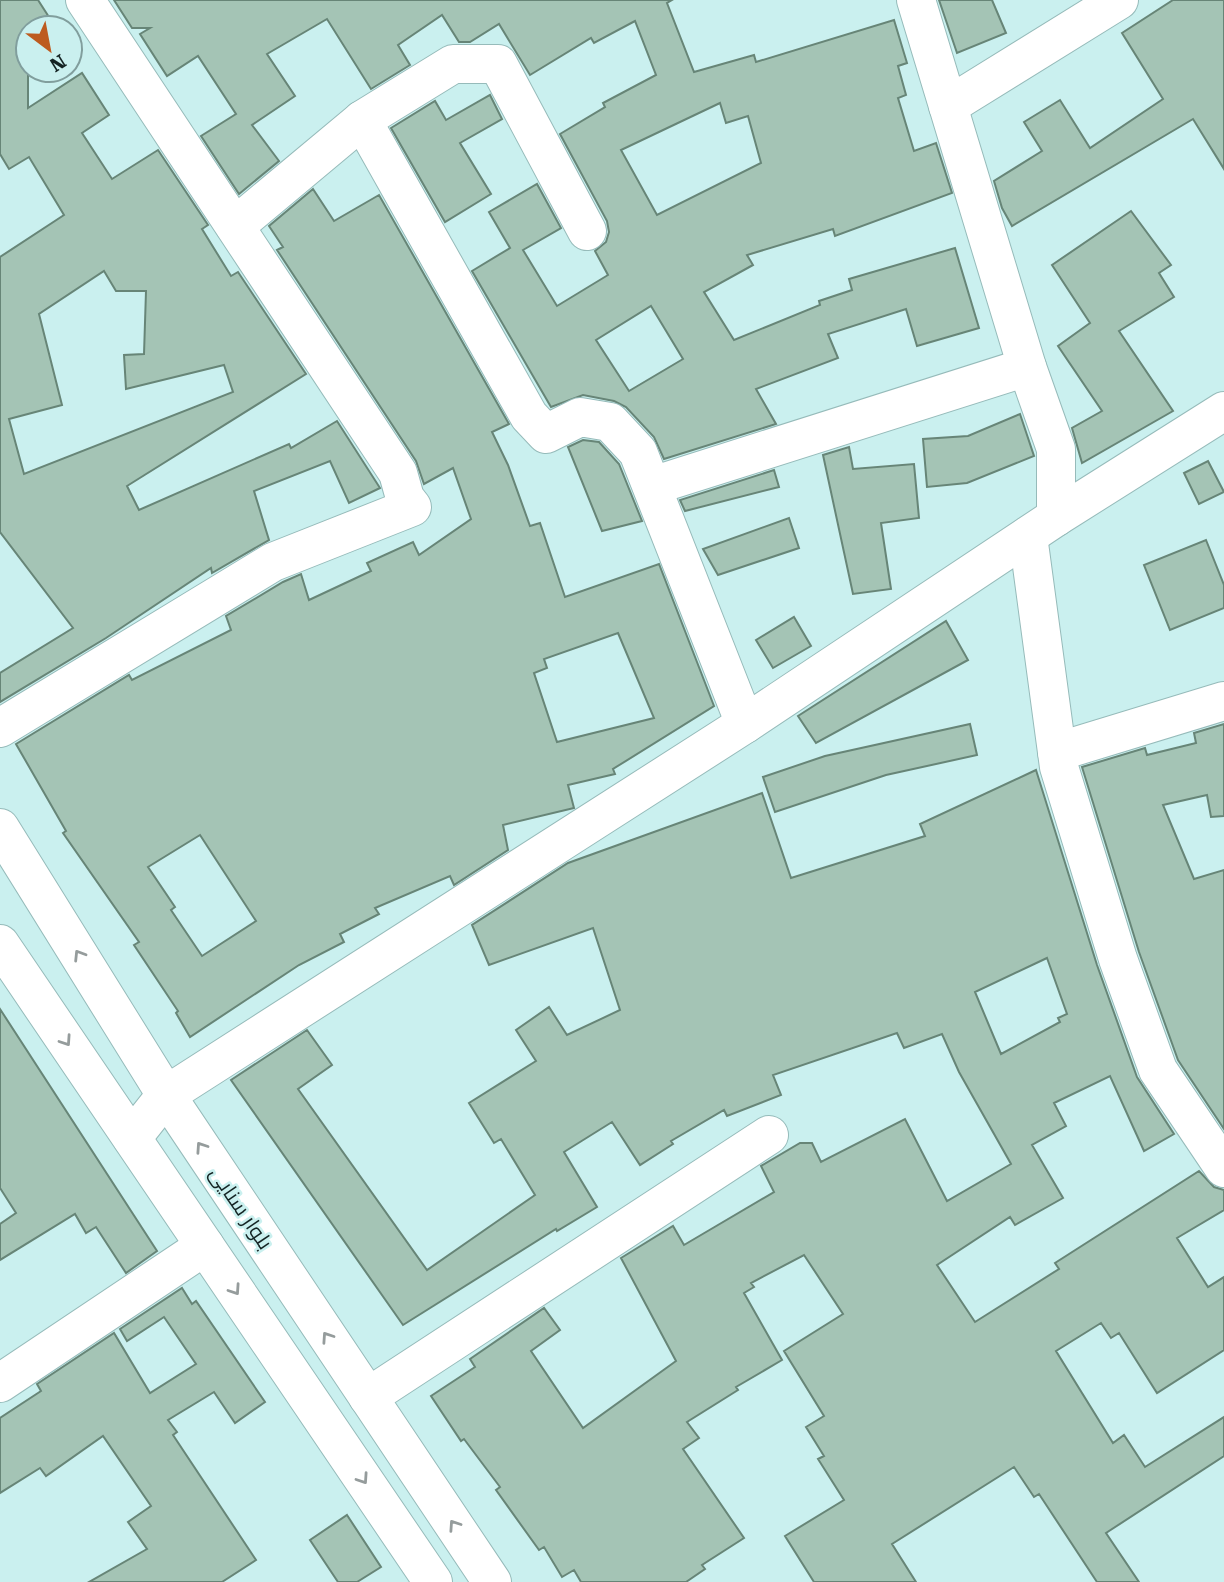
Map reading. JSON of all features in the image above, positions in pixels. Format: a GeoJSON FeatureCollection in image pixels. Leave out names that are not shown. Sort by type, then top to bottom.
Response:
{"type":"FeatureCollection","features":[{"type":"Feature","properties":{"kind":"street"},"geometry":{"type":"LineString","coordinates":[[0,728],[273,562],[412,507],[405,498],[398,473],[85,0]]}},
{"type":"Feature","properties":{"kind":"street"},"geometry":{"type":"LineString","coordinates":[[916,0],[1027,367],[1056,449],[1042,526],[1057,752],[1118,959],[1158,1070],[1224,1167]]}},
{"type":"Feature","properties":{"kind":"street"},"geometry":{"type":"LineString","coordinates":[[948,106],[1119,0]]}},
{"type":"Feature","properties":{"kind":"street"},"geometry":{"type":"LineString","coordinates":[[235,226],[362,120],[453,64],[498,65],[587,231]]}},
{"type":"Feature","properties":{"kind":"street"},"geometry":{"type":"LineString","coordinates":[[362,120],[529,416],[547,434],[580,417],[611,422],[638,452],[745,724]]}},
{"type":"Feature","properties":{"kind":"street"},"geometry":{"type":"LineString","coordinates":[[652,486],[1027,367]]}},
{"type":"Feature","properties":{"kind":"street"},"geometry":{"type":"LineString","coordinates":[[132,1138],[166,1095],[745,724],[1042,526],[1224,411]]}},
{"type":"Feature","properties":{"kind":"street"},"geometry":{"type":"LineString","coordinates":[[1057,752],[1224,701]]}},
{"type":"Feature","properties":{"kind":"street","name":"بلوار سنایی"},"geometry":{"type":"LineString","coordinates":[[0,828],[166,1095],[492,1582]]}},
{"type":"Feature","properties":{"kind":"street"},"geometry":{"type":"LineString","coordinates":[[0,944],[433,1582]]}},
{"type":"Feature","properties":{"kind":"street"},"geometry":{"type":"LineString","coordinates":[[368,1397],[769,1135]]}},
{"type":"Feature","properties":{"kind":"street"},"geometry":{"type":"LineString","coordinates":[[0,1383],[205,1246]]}},
{"type":"Feature","properties":{"kind":"building"},"geometry":{"type":"Polygon","coordinates":[[[0,0],[38,0],[47,14],[14,14],[14,84],[28,84],[28,108],[65,84],[84,84],[84,76],[109,115],[82,133],[112,179],[158,150],[208,225],[202,229],[231,276],[238,272],[306,374],[127,486],[139,510],[289,444],[291,448],[337,421],[380,488],[349,503],[330,461],[254,491],[269,540],[212,573],[211,568],[106,638],[0,702],[0,673],[73,628],[0,532],[0,257],[64,215],[29,157],[9,169],[0,154],[0,0]],[[104,271],[39,314],[62,405],[9,419],[24,474],[233,392],[224,365],[126,389],[124,355],[144,354],[146,291],[116,291],[104,271]]]}},
{"type":"Feature","properties":{"kind":"building"},"geometry":{"type":"Polygon","coordinates":[[[114,0],[672,0],[667,3],[694,72],[754,55],[756,62],[894,20],[907,63],[898,66],[906,95],[898,98],[914,151],[936,143],[952,193],[835,236],[833,229],[747,255],[753,265],[704,292],[734,340],[820,305],[819,301],[852,290],[849,279],[955,248],[979,328],[917,346],[906,309],[828,334],[838,358],[756,389],[776,424],[664,459],[654,437],[626,407],[614,401],[583,395],[551,407],[472,271],[510,248],[489,212],[537,184],[561,228],[523,250],[557,306],[608,275],[595,251],[606,242],[609,232],[607,221],[560,134],[605,107],[603,103],[656,75],[635,21],[594,43],[591,38],[530,75],[499,24],[470,42],[459,42],[442,15],[398,45],[410,65],[371,89],[327,19],[267,54],[295,96],[252,125],[279,161],[239,194],[201,136],[236,114],[198,56],[167,76],[140,34],[150,28],[132,28],[114,0]],[[720,103],[621,150],[657,215],[761,163],[748,116],[726,123],[720,103]],[[651,306],[596,340],[629,391],[683,359],[651,306]]]}},
{"type":"Feature","properties":{"kind":"building"},"geometry":{"type":"Polygon","coordinates":[[[939,0],[992,0],[1006,33],[957,53],[939,0]]]}},
{"type":"Feature","properties":{"kind":"building"},"geometry":{"type":"Polygon","coordinates":[[[1173,0],[1224,0],[1224,169],[1193,119],[1012,226],[1002,208],[994,181],[1042,151],[1024,122],[1060,100],[1090,148],[1163,99],[1122,33],[1173,0]]]}},
{"type":"Feature","properties":{"kind":"building"},"geometry":{"type":"Polygon","coordinates":[[[490,95],[502,119],[460,143],[491,194],[445,222],[391,128],[435,101],[446,120],[490,95]]]}},
{"type":"Feature","properties":{"kind":"building"},"geometry":{"type":"Polygon","coordinates":[[[313,189],[334,221],[379,195],[509,424],[492,432],[508,465],[530,526],[540,523],[565,597],[659,564],[714,706],[613,769],[615,774],[568,785],[574,808],[503,825],[508,850],[454,885],[450,876],[375,908],[379,914],[340,934],[344,942],[299,965],[190,1037],[176,1013],[178,1011],[134,945],[139,942],[63,833],[66,831],[16,744],[129,675],[132,680],[231,630],[226,616],[283,582],[301,574],[309,600],[371,571],[367,563],[413,542],[419,555],[471,519],[453,468],[424,484],[416,461],[277,250],[283,247],[269,226],[313,189]],[[618,633],[544,659],[547,668],[534,673],[557,742],[654,718],[618,633]],[[200,835],[148,867],[175,907],[171,910],[202,956],[256,921],[200,835]]]}},
{"type":"Feature","properties":{"kind":"building"},"geometry":{"type":"Polygon","coordinates":[[[1131,211],[1171,265],[1159,273],[1174,297],[1119,331],[1173,411],[1082,463],[1072,428],[1102,411],[1058,346],[1090,323],[1052,265],[1131,211]]]}},
{"type":"Feature","properties":{"kind":"building"},"geometry":{"type":"Polygon","coordinates":[[[1020,414],[1034,456],[967,483],[927,487],[923,439],[968,436],[1020,414]]]}},
{"type":"Feature","properties":{"kind":"building"},"geometry":{"type":"Polygon","coordinates":[[[583,440],[599,442],[619,464],[642,521],[602,531],[568,447],[583,440]]]}},
{"type":"Feature","properties":{"kind":"building"},"geometry":{"type":"Polygon","coordinates":[[[849,447],[853,469],[914,464],[919,518],[881,523],[891,589],[853,594],[823,455],[849,447]]]}},
{"type":"Feature","properties":{"kind":"building"},"geometry":{"type":"Polygon","coordinates":[[[1208,461],[1224,492],[1199,504],[1184,473],[1208,461]]]}},
{"type":"Feature","properties":{"kind":"building"},"geometry":{"type":"Polygon","coordinates":[[[774,470],[779,487],[685,511],[680,500],[774,470]]]}},
{"type":"Feature","properties":{"kind":"building"},"geometry":{"type":"Polygon","coordinates":[[[789,518],[799,548],[718,575],[703,549],[789,518]]]}},
{"type":"Feature","properties":{"kind":"building"},"geometry":{"type":"Polygon","coordinates":[[[1206,540],[1224,585],[1224,608],[1170,630],[1144,565],[1206,540]]]}},
{"type":"Feature","properties":{"kind":"building"},"geometry":{"type":"Polygon","coordinates":[[[794,617],[811,646],[773,668],[756,640],[794,617]]]}},
{"type":"Feature","properties":{"kind":"building"},"geometry":{"type":"Polygon","coordinates":[[[946,621],[968,660],[816,743],[798,716],[946,621]]]}},
{"type":"Feature","properties":{"kind":"building"},"geometry":{"type":"Polygon","coordinates":[[[970,724],[977,755],[886,775],[775,812],[763,777],[825,756],[970,724]]]}},
{"type":"Feature","properties":{"kind":"building"},"geometry":{"type":"Polygon","coordinates":[[[1224,724],[1224,816],[1211,817],[1207,795],[1163,805],[1194,879],[1224,870],[1224,1129],[1178,1060],[1139,952],[1082,767],[1145,748],[1147,755],[1196,743],[1194,733],[1224,724]]]}},
{"type":"Feature","properties":{"kind":"building"},"geometry":{"type":"Polygon","coordinates":[[[1036,770],[1097,965],[1137,1077],[1174,1134],[1144,1151],[1110,1076],[1054,1103],[1066,1126],[1032,1145],[1063,1198],[1015,1225],[1010,1217],[937,1265],[975,1322],[1059,1269],[1055,1263],[1199,1171],[1214,1187],[1224,1190],[1224,1210],[1177,1238],[1208,1287],[1224,1277],[1224,1350],[1157,1393],[1119,1333],[1111,1338],[1101,1323],[1056,1351],[1113,1443],[1124,1435],[1145,1467],[1224,1417],[1224,1456],[1106,1533],[1139,1582],[1097,1582],[1039,1494],[1034,1497],[1014,1467],[892,1544],[916,1582],[814,1582],[785,1536],[844,1500],[818,1459],[824,1456],[806,1427],[824,1416],[784,1351],[843,1314],[804,1255],[751,1283],[754,1287],[744,1293],[782,1360],[736,1387],[738,1390],[687,1422],[699,1438],[683,1449],[744,1538],[702,1565],[705,1569],[686,1582],[581,1582],[574,1570],[562,1577],[544,1547],[539,1550],[496,1490],[500,1487],[464,1439],[461,1441],[431,1396],[475,1367],[470,1359],[544,1308],[560,1330],[531,1351],[583,1428],[676,1361],[621,1258],[673,1226],[684,1245],[774,1192],[761,1166],[800,1143],[812,1143],[821,1162],[905,1119],[947,1201],[1011,1164],[959,1072],[942,1034],[904,1048],[897,1033],[773,1075],[781,1095],[727,1116],[724,1110],[671,1141],[673,1144],[640,1165],[612,1122],[564,1152],[597,1207],[557,1231],[556,1229],[403,1325],[231,1080],[307,1030],[332,1065],[298,1089],[427,1270],[535,1195],[501,1139],[494,1143],[469,1103],[536,1061],[516,1030],[549,1007],[567,1035],[620,1010],[593,928],[489,965],[472,925],[568,863],[762,793],[791,878],[925,836],[920,824],[1036,770]],[[1047,958],[975,992],[1001,1054],[1060,1022],[1058,1018],[1067,1014],[1047,958]]]}},
{"type":"Feature","properties":{"kind":"building"},"geometry":{"type":"Polygon","coordinates":[[[0,1009],[157,1251],[126,1273],[96,1227],[86,1233],[75,1214],[0,1260],[0,1224],[16,1213],[0,1188],[0,1009]]]}},
{"type":"Feature","properties":{"kind":"building"},"geometry":{"type":"Polygon","coordinates":[[[182,1288],[192,1304],[196,1301],[265,1402],[235,1423],[214,1392],[168,1420],[177,1432],[173,1435],[256,1560],[222,1582],[89,1582],[147,1549],[128,1522],[151,1506],[103,1436],[46,1476],[40,1468],[0,1493],[0,1418],[41,1391],[37,1384],[114,1333],[150,1393],[196,1364],[164,1317],[127,1341],[120,1329],[182,1288]]]}},
{"type":"Feature","properties":{"kind":"building"},"geometry":{"type":"Polygon","coordinates":[[[347,1515],[381,1567],[357,1582],[338,1582],[310,1540],[347,1515]]]}}]}
